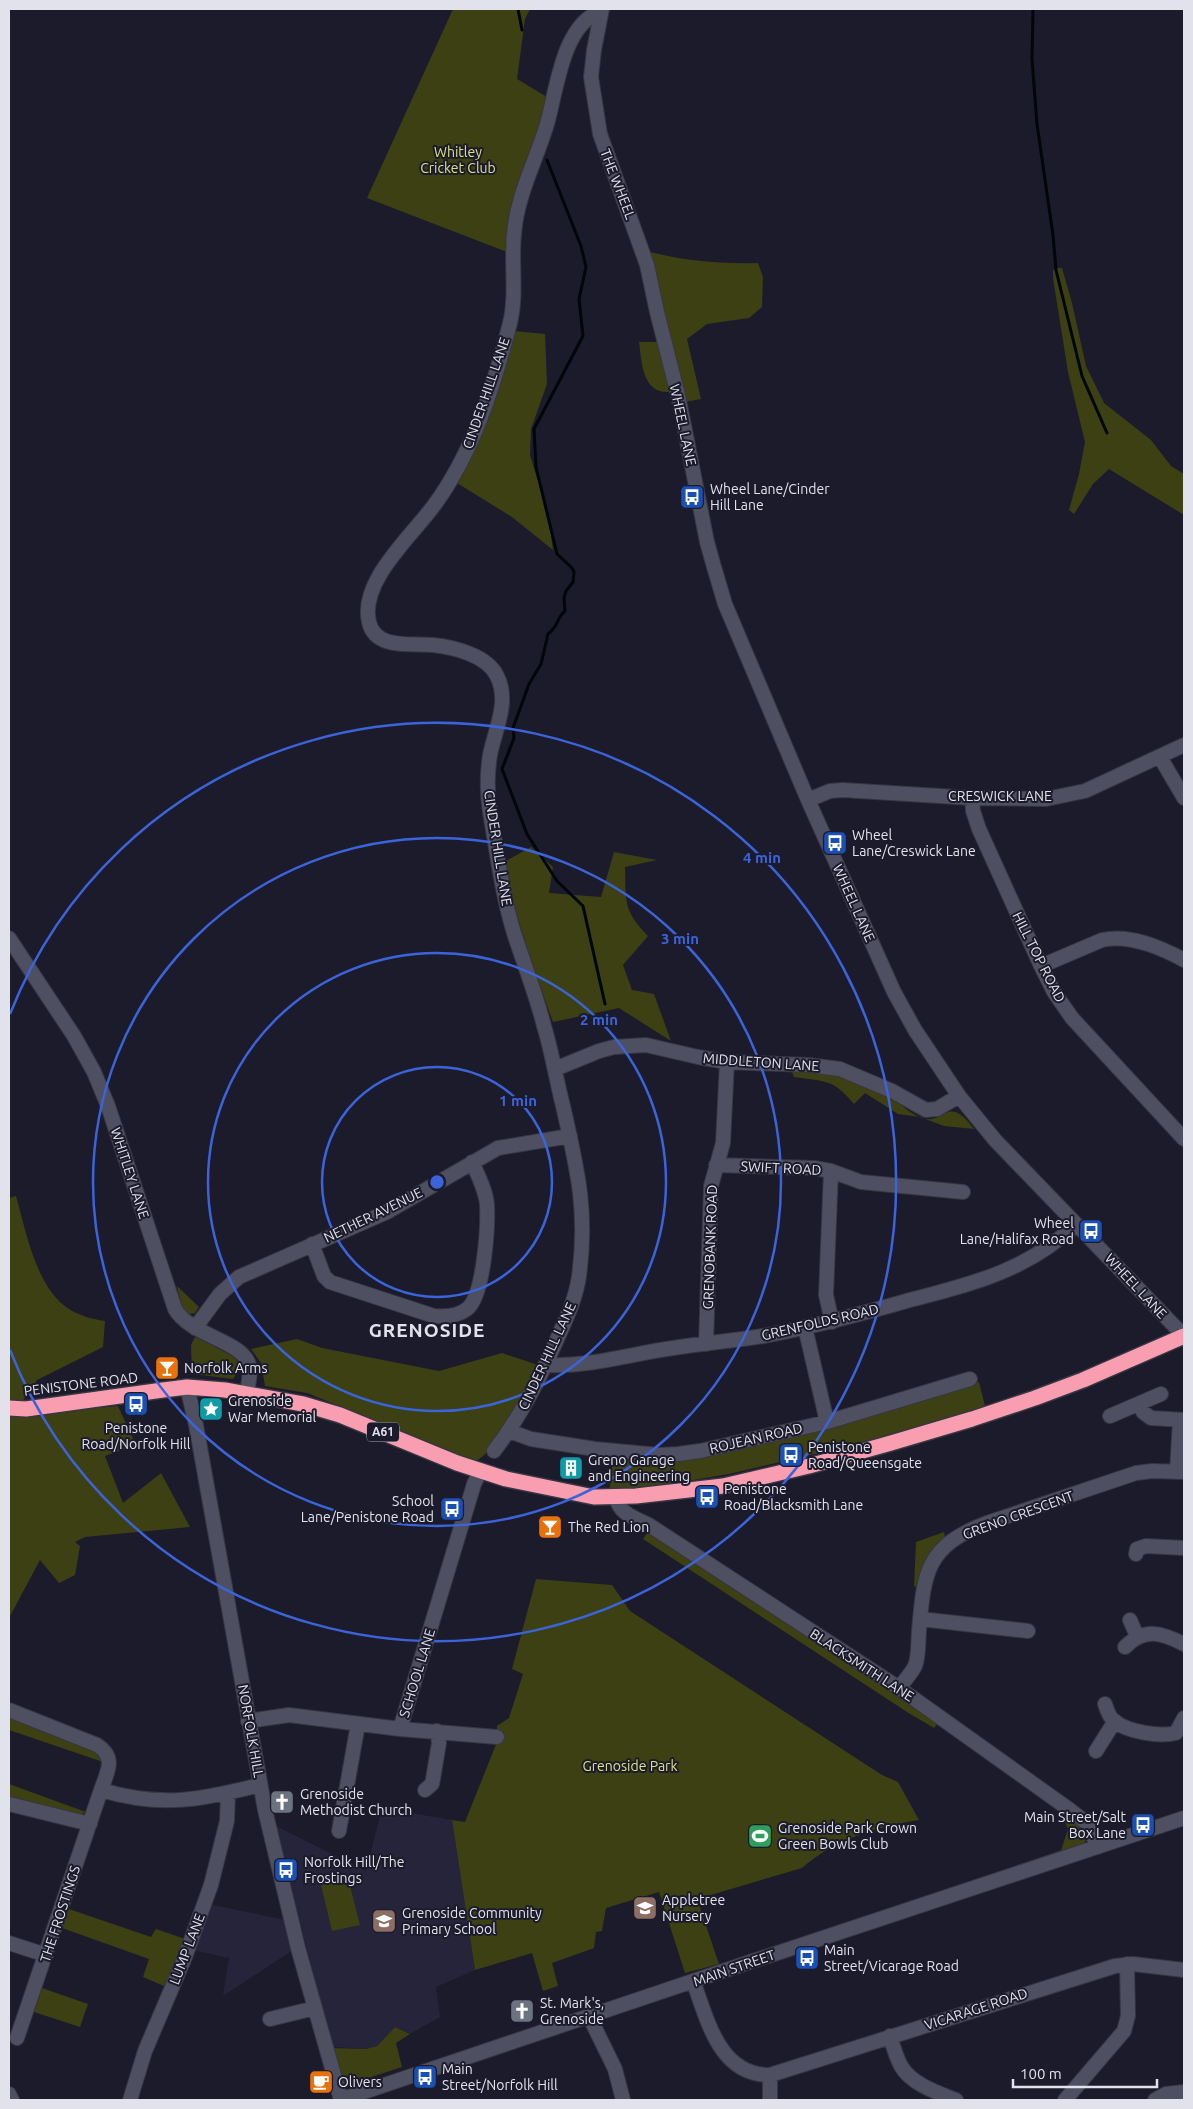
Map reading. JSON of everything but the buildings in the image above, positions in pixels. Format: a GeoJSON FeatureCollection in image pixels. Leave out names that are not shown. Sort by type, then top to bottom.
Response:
{"type":"FeatureCollection","features":[{"type":"Feature","properties":{"kind":"highway","name":"A61"},"geometry":{"type":"LineString","coordinates":[[187,1387],[247,1393],[303,1404],[340,1415],[480,1472],[569,1493],[594,1497],[664,1494],[723,1486],[809,1466],[972,1420],[1083,1380],[1184,1336]]}},
{"type":"Feature","properties":{"kind":"highway","name":"PENISTONE ROAD"},"geometry":{"type":"LineString","coordinates":[[9,1408],[26,1409],[187,1387]]}},
{"type":"Feature","properties":{"kind":"street","name":"THE WHEEL"},"geometry":{"type":"LineString","coordinates":[[602,10],[590,77],[597,120],[611,166],[641,244],[668,357]]}},
{"type":"Feature","properties":{"kind":"street","name":"CINDER HILL LANE"},"geometry":{"type":"LineString","coordinates":[[494,1451],[509,1432],[529,1400],[574,1298],[581,1259],[582,1202],[578,1171],[545,1027],[513,930],[488,796],[490,755],[502,710],[501,690],[496,673],[491,667],[474,656],[452,649],[435,645],[392,643],[384,640],[371,628],[368,621],[368,611],[371,591],[379,575],[447,487],[472,437],[510,321],[514,297],[513,236],[516,217],[534,157],[547,122],[563,60],[576,33],[589,17],[602,10]]}},
{"type":"Feature","properties":{"kind":"street","name":"WHEEL LANE"},"geometry":{"type":"LineString","coordinates":[[668,357],[678,395],[707,542],[725,604],[808,800],[901,1006],[933,1059],[994,1140],[1184,1336]]}},
{"type":"Feature","properties":{"kind":"street","name":"CRESWICK LANE"},"geometry":{"type":"LineString","coordinates":[[808,800],[819,794],[844,790],[972,798],[1046,799],[1085,791],[1184,746]]}},
{"type":"Feature","properties":{"kind":"street"},"geometry":{"type":"LineString","coordinates":[[1160,757],[1184,798]]}},
{"type":"Feature","properties":{"kind":"street","name":"HILL TOP ROAD"},"geometry":{"type":"LineString","coordinates":[[972,798],[973,811],[979,829],[1040,966],[1054,992],[1072,1018],[1184,1139]]}},
{"type":"Feature","properties":{"kind":"street","name":"WHITLEY LANE"},"geometry":{"type":"LineString","coordinates":[[9,938],[54,1004],[94,1072],[108,1106],[175,1309],[181,1318],[194,1328],[234,1348],[244,1356],[249,1368],[247,1393]]}},
{"type":"Feature","properties":{"kind":"street"},"geometry":{"type":"LineString","coordinates":[[1040,966],[1102,940],[1112,938],[1144,943],[1184,960]]}},
{"type":"Feature","properties":{"kind":"street","name":"MIDDLETON LANE"},"geometry":{"type":"LineString","coordinates":[[554,1069],[599,1051],[637,1045],[657,1046],[698,1057],[727,1062],[808,1065],[840,1069],[892,1091],[926,1110],[937,1109],[959,1096]]}},
{"type":"Feature","properties":{"kind":"street","name":"GRENOBANK ROAD"},"geometry":{"type":"LineString","coordinates":[[706,1344],[710,1198],[716,1165],[723,1143],[727,1062]]}},
{"type":"Feature","properties":{"kind":"street","name":"NETHER AVENUE"},"geometry":{"type":"LineString","coordinates":[[194,1328],[220,1294],[239,1277],[387,1212],[498,1148],[570,1136]]}},
{"type":"Feature","properties":{"kind":"street"},"geometry":{"type":"LineString","coordinates":[[312,1244],[324,1276],[330,1282],[434,1316],[451,1316],[467,1309],[477,1294],[481,1280],[487,1222],[486,1197],[472,1162]]}},
{"type":"Feature","properties":{"kind":"street","name":"SWIFT ROAD"},"geometry":{"type":"LineString","coordinates":[[716,1165],[831,1171],[861,1182],[963,1192]]}},
{"type":"Feature","properties":{"kind":"street"},"geometry":{"type":"LineString","coordinates":[[831,1171],[826,1295],[832,1322]]}},
{"type":"Feature","properties":{"kind":"street","name":"GRENFOLDS ROAD"},"geometry":{"type":"LineString","coordinates":[[546,1364],[576,1365],[736,1341],[832,1322],[968,1285],[997,1274],[1041,1253],[1060,1240],[1076,1224]]}},
{"type":"Feature","properties":{"kind":"street"},"geometry":{"type":"LineString","coordinates":[[805,1328],[827,1422]]}},
{"type":"Feature","properties":{"kind":"street","name":"ROJEAN ROAD"},"geometry":{"type":"LineString","coordinates":[[509,1432],[531,1439],[570,1445],[659,1455],[700,1451],[827,1422],[970,1379]]}},
{"type":"Feature","properties":{"kind":"street","name":"NORFOLK HILL"},"geometry":{"type":"LineString","coordinates":[[187,1387],[196,1425],[248,1721],[276,1863],[340,2100]]}},
{"type":"Feature","properties":{"kind":"street"},"geometry":{"type":"LineString","coordinates":[[1110,1416],[1162,1394]]}},
{"type":"Feature","properties":{"kind":"street"},"geometry":{"type":"LineString","coordinates":[[1140,1404],[1146,1416],[1182,1420],[1181,1472]]}},
{"type":"Feature","properties":{"kind":"street","name":"GRENO CRESCENT"},"geometry":{"type":"LineString","coordinates":[[899,1688],[915,1665],[923,1586],[931,1564],[944,1545],[968,1530],[1136,1473],[1152,1471],[1181,1472]]}},
{"type":"Feature","properties":{"kind":"street","name":"SCHOOL LANE"},"geometry":{"type":"LineString","coordinates":[[248,1721],[290,1715],[400,1728],[474,1484],[480,1472]]}},
{"type":"Feature","properties":{"kind":"street","name":"BLACKSMITH LANE"},"geometry":{"type":"LineString","coordinates":[[616,1496],[618,1505],[622,1510],[649,1525],[899,1688],[1081,1817],[1098,1847]]}},
{"type":"Feature","properties":{"kind":"street"},"geometry":{"type":"LineString","coordinates":[[1136,1554],[1138,1549],[1146,1546],[1184,1548]]}},
{"type":"Feature","properties":{"kind":"street"},"geometry":{"type":"LineString","coordinates":[[920,1619],[1028,1631]]}},
{"type":"Feature","properties":{"kind":"street"},"geometry":{"type":"LineString","coordinates":[[1130,1620],[1137,1636]]}},
{"type":"Feature","properties":{"kind":"street"},"geometry":{"type":"LineString","coordinates":[[1125,1647],[1137,1636],[1144,1634],[1158,1635],[1184,1644]]}},
{"type":"Feature","properties":{"kind":"street"},"geometry":{"type":"LineString","coordinates":[[1105,1704],[1114,1721],[1149,1734],[1180,1736],[1184,1718]]}},
{"type":"Feature","properties":{"kind":"street","name":"THE FROSTINGS"},"geometry":{"type":"LineString","coordinates":[[9,1710],[97,1745],[108,1754],[109,1766],[18,2038]]}},
{"type":"Feature","properties":{"kind":"street"},"geometry":{"type":"LineString","coordinates":[[1096,1751],[1114,1721]]}},
{"type":"Feature","properties":{"kind":"street"},"geometry":{"type":"LineString","coordinates":[[340,1830],[358,1724]]}},
{"type":"Feature","properties":{"kind":"street"},"geometry":{"type":"LineString","coordinates":[[400,1728],[497,1737]]}},
{"type":"Feature","properties":{"kind":"street"},"geometry":{"type":"LineString","coordinates":[[425,1790],[432,1784],[439,1743],[437,1731]]}},
{"type":"Feature","properties":{"kind":"street"},"geometry":{"type":"LineString","coordinates":[[101,1790],[126,1797],[164,1801],[200,1798],[260,1785]]}},
{"type":"Feature","properties":{"kind":"street","name":"LUMP LANE"},"geometry":{"type":"LineString","coordinates":[[130,2100],[145,2051],[185,1957],[210,1885],[227,1821],[228,1793]]}},
{"type":"Feature","properties":{"kind":"street"},"geometry":{"type":"LineString","coordinates":[[9,1804],[90,1824]]}},
{"type":"Feature","properties":{"kind":"street","name":"MAIN STREET"},"geometry":{"type":"LineString","coordinates":[[340,2100],[1184,1818]]}},
{"type":"Feature","properties":{"kind":"street"},"geometry":{"type":"LineString","coordinates":[[9,1943],[46,1955]]}},
{"type":"Feature","properties":{"kind":"street"},"geometry":{"type":"LineString","coordinates":[[1065,2100],[1124,2031],[1128,2016],[1127,1964]]}},
{"type":"Feature","properties":{"kind":"street","name":"VICARAGE ROAD"},"geometry":{"type":"LineString","coordinates":[[693,1981],[704,2012],[723,2052],[743,2070],[752,2074],[770,2075],[1082,1976],[1127,1964],[1184,1970]]}},
{"type":"Feature","properties":{"kind":"street"},"geometry":{"type":"LineString","coordinates":[[270,2019],[315,2008]]}},
{"type":"Feature","properties":{"kind":"street"},"geometry":{"type":"LineString","coordinates":[[589,2016],[598,2039],[615,2069],[623,2100]]}},
{"type":"Feature","properties":{"kind":"street"},"geometry":{"type":"LineString","coordinates":[[890,2036],[897,2058],[908,2074],[916,2081],[956,2100]]}},
{"type":"Feature","properties":{"kind":"street"},"geometry":{"type":"LineString","coordinates":[[770,2075],[770,2100]]}},
{"type":"Feature","properties":{"kind":"street"},"geometry":{"type":"LineString","coordinates":[[1155,2100],[1166,2094],[1184,2092]]}},
{"type":"Feature","properties":{"kind":"street"},"geometry":{"type":"LineString","coordinates":[[9,2094],[12,2100]]}},
{"type":"Feature","properties":{"kind":"shaded area","name":"Grenoside Community Primary School"},"geometry":{"type":"Polygon","coordinates":[[[382,1808],[452,1820],[475,1970],[436,1987],[440,2017],[410,2034],[395,2027],[377,2046],[366,2049],[333,2047],[274,1825],[366,1871],[382,1808]]]}},
{"type":"Feature","properties":{"kind":"shaded area"},"geometry":{"type":"Polygon","coordinates":[[[209,1904],[285,1920],[293,1950],[223,1996],[229,1958],[193,1950],[209,1904]]]}},
{"type":"Feature","properties":{"kind":"green space","name":"Whitley Cricket Club"},"geometry":{"type":"Polygon","coordinates":[[[453,9],[530,9],[525,19],[517,79],[547,97],[507,252],[367,198],[453,9]]]}},
{"type":"Feature","properties":{"kind":"green space"},"geometry":{"type":"Polygon","coordinates":[[[650,252],[704,261],[758,263],[763,277],[762,307],[749,318],[707,324],[687,339],[701,399],[685,402],[667,342],[650,252]]]}},
{"type":"Feature","properties":{"kind":"green space"},"geometry":{"type":"Polygon","coordinates":[[[1062,268],[1086,366],[1104,403],[1151,440],[1171,466],[1184,474],[1184,515],[1109,469],[1093,484],[1074,514],[1069,510],[1085,442],[1068,372],[1053,278],[1053,270],[1062,268]]]}},
{"type":"Feature","properties":{"kind":"green space"},"geometry":{"type":"Polygon","coordinates":[[[513,331],[545,334],[547,384],[531,429],[530,455],[548,514],[553,550],[512,517],[457,483],[480,433],[513,331]]]}},
{"type":"Feature","properties":{"kind":"green space"},"geometry":{"type":"Polygon","coordinates":[[[639,342],[658,342],[670,392],[654,388],[649,383],[643,368],[639,342]]]}},
{"type":"Feature","properties":{"kind":"green space"},"geometry":{"type":"Polygon","coordinates":[[[531,847],[553,867],[549,893],[601,897],[614,852],[657,860],[625,867],[626,897],[630,912],[648,936],[623,965],[632,990],[654,994],[671,1041],[619,1008],[553,1022],[519,923],[504,862],[531,847]]]}},
{"type":"Feature","properties":{"kind":"green space"},"geometry":{"type":"Polygon","coordinates":[[[792,1072],[833,1075],[857,1082],[894,1100],[919,1117],[898,1114],[865,1093],[854,1104],[834,1085],[794,1077],[792,1072]]]}},
{"type":"Feature","properties":{"kind":"green space"},"geometry":{"type":"Polygon","coordinates":[[[951,1111],[965,1118],[974,1129],[944,1126],[922,1118],[935,1118],[951,1111]]]}},
{"type":"Feature","properties":{"kind":"green space"},"geometry":{"type":"Polygon","coordinates":[[[16,1196],[28,1242],[40,1273],[48,1287],[58,1300],[77,1314],[105,1321],[103,1347],[37,1380],[22,1402],[9,1401],[9,1198],[16,1196]]]}},
{"type":"Feature","properties":{"kind":"green space"},"geometry":{"type":"Polygon","coordinates":[[[177,1286],[199,1307],[195,1313],[189,1314],[182,1309],[177,1286]]]}},
{"type":"Feature","properties":{"kind":"green space"},"geometry":{"type":"Polygon","coordinates":[[[195,1337],[236,1359],[239,1367],[233,1379],[192,1374],[191,1345],[195,1337]]]}},
{"type":"Feature","properties":{"kind":"green space"},"geometry":{"type":"Polygon","coordinates":[[[297,1339],[322,1348],[439,1371],[502,1353],[541,1366],[492,1447],[483,1457],[475,1461],[307,1393],[265,1386],[261,1363],[251,1349],[297,1339]]]}},
{"type":"Feature","properties":{"kind":"green space"},"geometry":{"type":"Polygon","coordinates":[[[979,1382],[985,1406],[969,1413],[840,1448],[729,1474],[646,1488],[610,1488],[612,1461],[590,1459],[587,1452],[748,1446],[979,1382]]]}},
{"type":"Feature","properties":{"kind":"green space"},"geometry":{"type":"Polygon","coordinates":[[[118,1406],[136,1445],[105,1456],[123,1503],[161,1473],[190,1527],[85,1537],[75,1542],[80,1546],[75,1575],[59,1583],[40,1560],[9,1618],[9,1416],[118,1406]]]}},
{"type":"Feature","properties":{"kind":"green space"},"geometry":{"type":"Polygon","coordinates":[[[648,1532],[938,1723],[934,1728],[907,1712],[643,1539],[648,1532]]]}},
{"type":"Feature","properties":{"kind":"green space"},"geometry":{"type":"Polygon","coordinates":[[[944,1532],[945,1537],[930,1553],[923,1566],[917,1587],[914,1586],[916,1542],[944,1532]]]}},
{"type":"Feature","properties":{"kind":"green space","name":"Grenoside Park"},"geometry":{"type":"Polygon","coordinates":[[[536,1579],[612,1585],[630,1611],[882,1775],[898,1782],[919,1820],[873,1830],[842,1842],[814,1858],[802,1868],[697,1899],[719,1964],[685,1973],[659,1892],[606,1908],[602,1931],[596,1932],[594,1948],[552,1963],[558,1986],[543,1991],[532,1953],[475,1970],[452,1820],[465,1822],[497,1742],[497,1726],[509,1718],[523,1674],[512,1669],[536,1579]]]}},
{"type":"Feature","properties":{"kind":"green space"},"geometry":{"type":"Polygon","coordinates":[[[9,1715],[86,1746],[99,1755],[103,1762],[9,1730],[9,1715]]]}},
{"type":"Feature","properties":{"kind":"green space"},"geometry":{"type":"Polygon","coordinates":[[[9,1784],[86,1812],[80,1815],[9,1799],[9,1784]]]}},
{"type":"Feature","properties":{"kind":"green space"},"geometry":{"type":"Polygon","coordinates":[[[1058,1806],[1079,1821],[1088,1836],[1083,1846],[1060,1854],[1068,1829],[1058,1806]]]}},
{"type":"Feature","properties":{"kind":"green space"},"geometry":{"type":"Polygon","coordinates":[[[347,1874],[360,1925],[332,1931],[320,1881],[347,1874]]]}},
{"type":"Feature","properties":{"kind":"green space"},"geometry":{"type":"Polygon","coordinates":[[[69,1909],[151,1937],[156,1929],[188,1940],[164,1986],[143,1977],[149,1959],[62,1928],[69,1909]]]}},
{"type":"Feature","properties":{"kind":"green space"},"geometry":{"type":"Polygon","coordinates":[[[42,1988],[88,2004],[80,2027],[34,2012],[42,1988]]]}},
{"type":"Feature","properties":{"kind":"green space"},"geometry":{"type":"Polygon","coordinates":[[[395,2027],[410,2034],[396,2043],[402,2067],[344,2086],[331,2048],[366,2049],[377,2046],[395,2027]]]}},
{"type":"Feature","properties":{"kind":"waterway"},"geometry":{"type":"LineString","coordinates":[[518,9],[522,30]]}},
{"type":"Feature","properties":{"kind":"waterway"},"geometry":{"type":"LineString","coordinates":[[1033,9],[1032,59],[1037,124],[1053,235],[1056,270],[1082,376],[1107,433]]}},
{"type":"Feature","properties":{"kind":"waterway"},"geometry":{"type":"LineString","coordinates":[[547,160],[581,246],[586,267],[579,299],[583,336],[534,429],[536,467],[557,554],[574,572],[573,582],[566,591],[564,598],[565,611],[548,634],[541,664],[529,684],[513,728],[514,738],[502,769],[527,834],[557,881],[583,906],[605,1004]]}},
{"type":"Feature","properties":{"kind":"place","name":"Wheel Lane/Cinder Hill Lane"},"geometry":{"type":"Point","coordinates":[692,497]}},
{"type":"Feature","properties":{"kind":"place","name":"Wheel Lane/Creswick Lane"},"geometry":{"type":"Point","coordinates":[835,843]}},
{"type":"Feature","properties":{"kind":"place","name":"Wheel Lane/Halifax Road"},"geometry":{"type":"Point","coordinates":[1091,1231]}},
{"type":"Feature","properties":{"kind":"place","name":"Norfolk Arms"},"geometry":{"type":"Point","coordinates":[167,1368]}},
{"type":"Feature","properties":{"kind":"place","name":"Penistone Road/Norfolk Hill"},"geometry":{"type":"Point","coordinates":[136,1404]}},
{"type":"Feature","properties":{"kind":"place","name":"Grenoside War Memorial"},"geometry":{"type":"Point","coordinates":[211,1409]}},
{"type":"Feature","properties":{"kind":"place","name":"Penistone Road/Queensgate"},"geometry":{"type":"Point","coordinates":[791,1455]}},
{"type":"Feature","properties":{"kind":"place","name":"Greno Garage and Engineering"},"geometry":{"type":"Point","coordinates":[571,1468]}},
{"type":"Feature","properties":{"kind":"place","name":"Penistone Road/Blacksmith Lane"},"geometry":{"type":"Point","coordinates":[707,1497]}},
{"type":"Feature","properties":{"kind":"place","name":"School Lane/Penistone Road"},"geometry":{"type":"Point","coordinates":[452,1509]}},
{"type":"Feature","properties":{"kind":"place","name":"The Red Lion"},"geometry":{"type":"Point","coordinates":[550,1527]}},
{"type":"Feature","properties":{"kind":"place","name":"Grenoside Methodist Church"},"geometry":{"type":"Point","coordinates":[282,1802]}},
{"type":"Feature","properties":{"kind":"place","name":"Main Street/Salt Box Lane"},"geometry":{"type":"Point","coordinates":[1143,1825]}},
{"type":"Feature","properties":{"kind":"place","name":"Grenoside Park Crown Green Bowls Club"},"geometry":{"type":"Point","coordinates":[760,1836]}},
{"type":"Feature","properties":{"kind":"place","name":"Norfolk Hill/The Frostings"},"geometry":{"type":"Point","coordinates":[286,1870]}},
{"type":"Feature","properties":{"kind":"place","name":"Appletree Nursery"},"geometry":{"type":"Point","coordinates":[645,1908]}},
{"type":"Feature","properties":{"kind":"place","name":"Grenoside Community Primary School"},"geometry":{"type":"Point","coordinates":[384,1921]}},
{"type":"Feature","properties":{"kind":"place","name":"Main Street/Vicarage Road"},"geometry":{"type":"Point","coordinates":[807,1958]}},
{"type":"Feature","properties":{"kind":"place","name":"St. Mark's, Grenoside"},"geometry":{"type":"Point","coordinates":[522,2011]}},
{"type":"Feature","properties":{"kind":"place","name":"Main Street/Norfolk Hill"},"geometry":{"type":"Point","coordinates":[425,2077]}},
{"type":"Feature","properties":{"kind":"place","name":"Olivers"},"geometry":{"type":"Point","coordinates":[321,2082]}},
{"type":"Feature","properties":{"kind":"district","name":"GRENOSIDE"},"geometry":{"type":"Point","coordinates":[427,1330]}}]}
